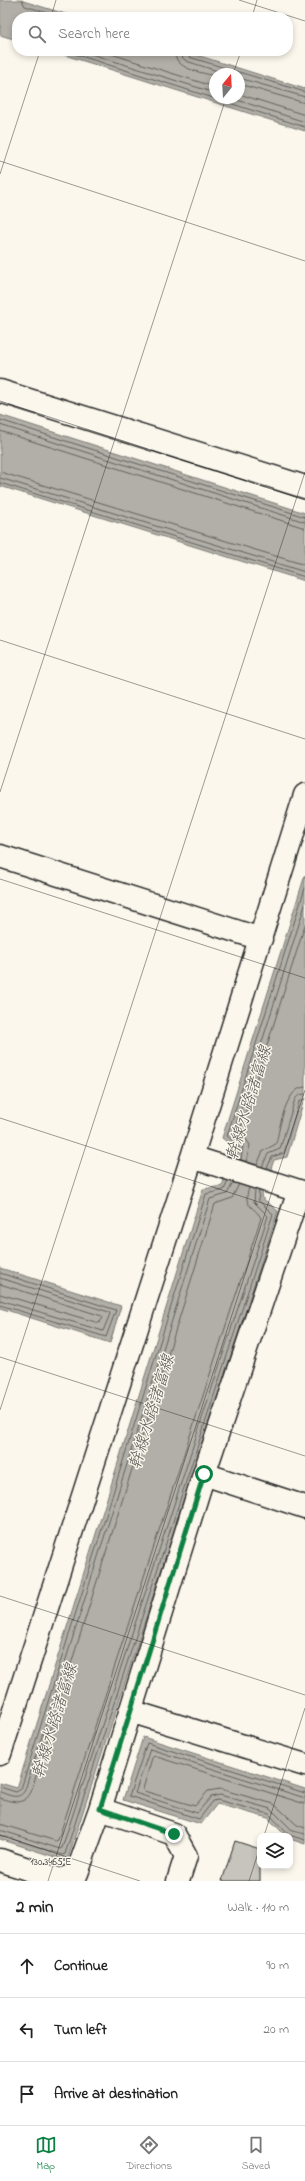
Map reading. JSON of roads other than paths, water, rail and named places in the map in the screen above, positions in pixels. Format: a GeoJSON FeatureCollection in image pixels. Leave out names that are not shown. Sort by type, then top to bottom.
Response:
{"type":"FeatureCollection","features":[{"type":"Feature","properties":{"kind":"street"},"geometry":{"type":"LineString","coordinates":[[0,391],[305,487]]}},
{"type":"Feature","properties":{"kind":"street"},"geometry":{"type":"LineString","coordinates":[[0,1754],[192,1157],[305,795]]}},
{"type":"Feature","properties":{"kind":"street"},"geometry":{"type":"LineString","coordinates":[[0,856],[261,939]]}},
{"type":"Feature","properties":{"kind":"street"},"geometry":{"type":"LineString","coordinates":[[0,1860],[61,1880],[77,1873],[100,1809],[204,1474],[302,1192],[192,1157]]}},
{"type":"Feature","properties":{"kind":"street"},"geometry":{"type":"LineString","coordinates":[[204,1474],[305,1506]]}},
{"type":"Feature","properties":{"kind":"street"},"geometry":{"type":"LineString","coordinates":[[130,1711],[305,1765]]}},
{"type":"Feature","properties":{"kind":"street"},"geometry":{"type":"LineString","coordinates":[[100,1809],[174,1834],[186,1856],[178,1881]]}},
{"type":"Feature","properties":{"kind":"water"},"geometry":{"type":"Polygon","coordinates":[[[0,0],[20,0],[59,12],[12,12],[12,39],[0,35],[0,0]]]}},
{"type":"Feature","properties":{"kind":"water"},"geometry":{"type":"Polygon","coordinates":[[[68,56],[200,56],[238,68],[209,68],[209,101],[68,56]]]}},
{"type":"Feature","properties":{"kind":"water"},"geometry":{"type":"Polygon","coordinates":[[[245,70],[305,89],[305,131],[220,104],[245,104],[245,70]]]}},
{"type":"Feature","properties":{"kind":"water"},"geometry":{"type":"Polygon","coordinates":[[[0,415],[305,513],[305,581],[0,486],[0,415]]]}},
{"type":"Feature","properties":{"kind":"water","name":"幹線水路諸富線"},"geometry":{"type":"Polygon","coordinates":[[[305,875],[305,1096],[287,1157],[274,1160],[261,1197],[278,1211],[67,1861],[0,1839],[0,1783],[17,1788],[203,1189],[222,1186],[235,1148],[222,1138],[305,875]]]}},
{"type":"Feature","properties":{"kind":"water"},"geometry":{"type":"Polygon","coordinates":[[[0,1268],[121,1306],[110,1343],[0,1308],[0,1268]]]}},
{"type":"Feature","properties":{"kind":"water"},"geometry":{"type":"Polygon","coordinates":[[[143,1737],[305,1789],[305,1844],[293,1840],[293,1833],[283,1833],[268,1818],[217,1804],[201,1824],[123,1800],[143,1737]]]}}]}
